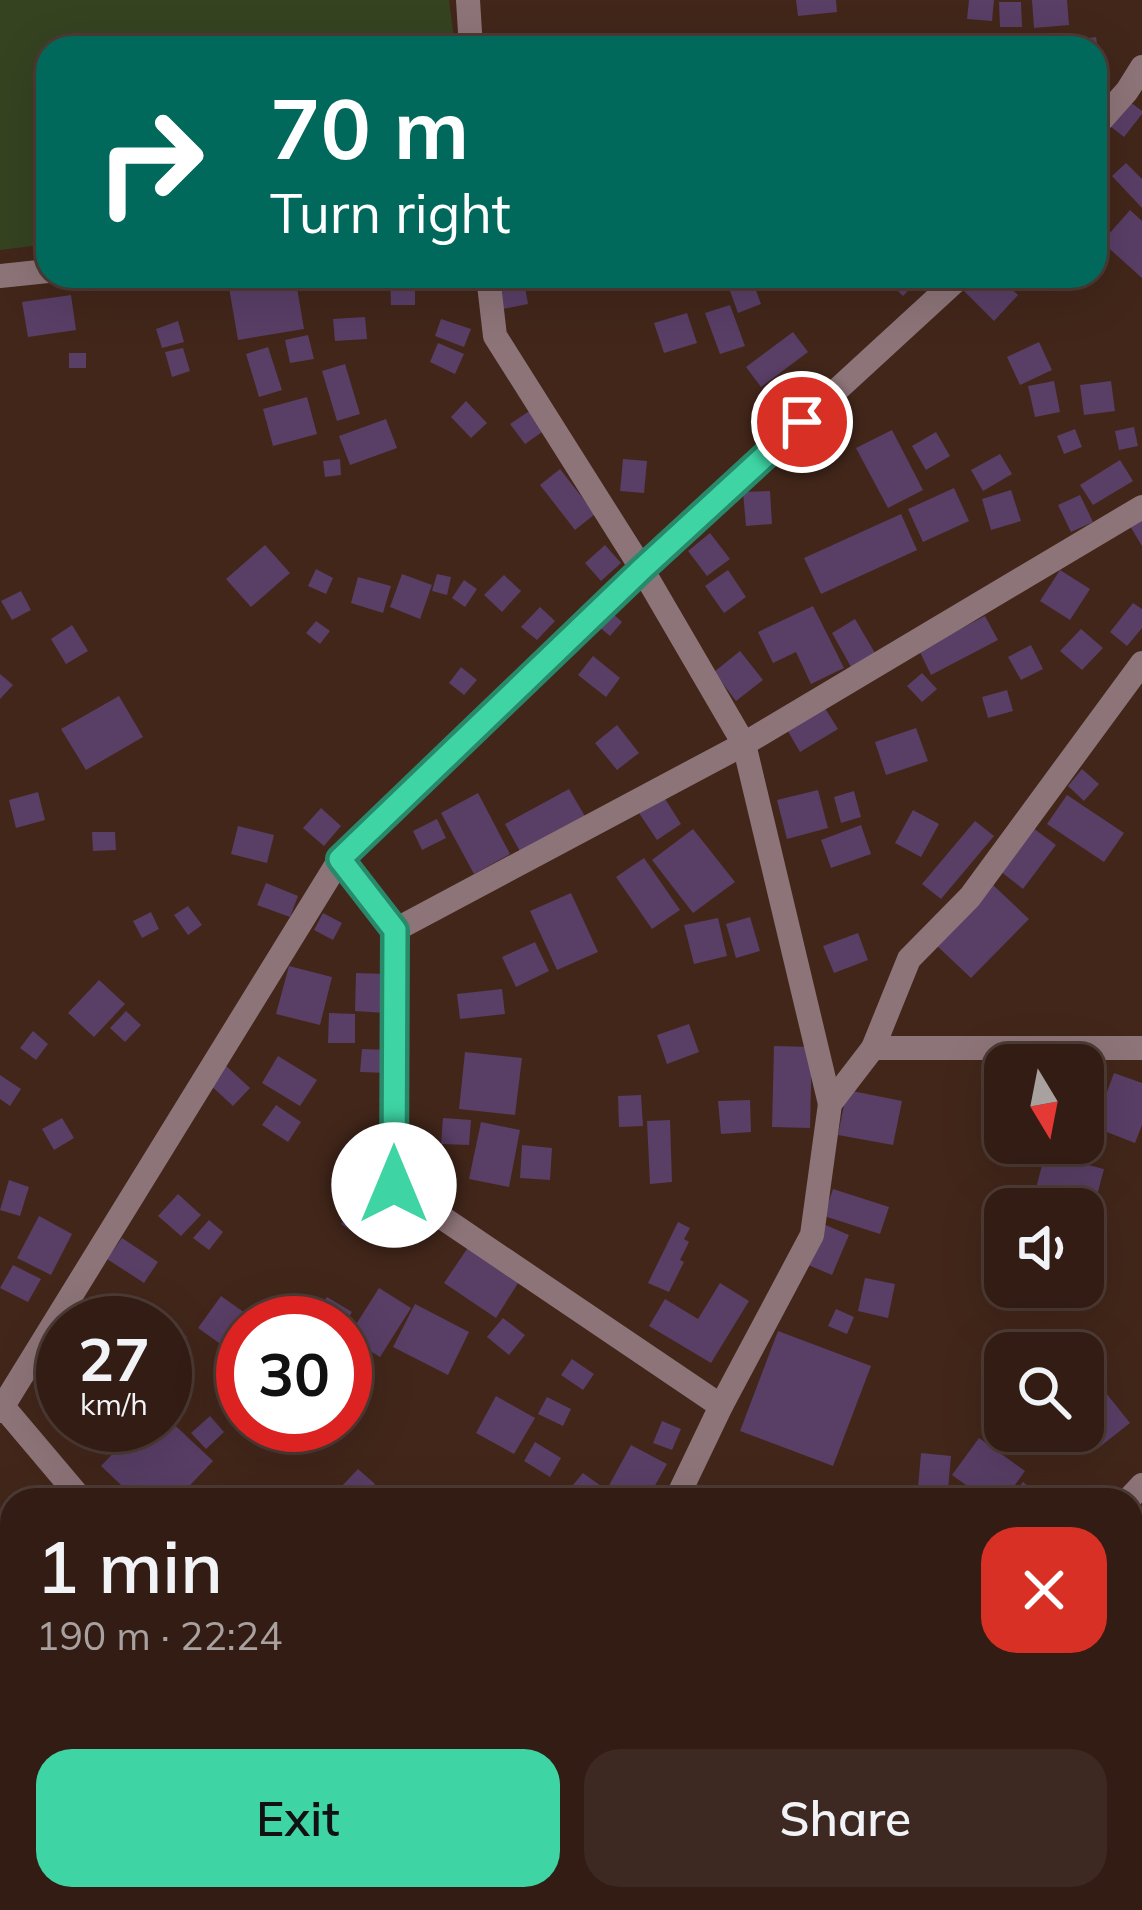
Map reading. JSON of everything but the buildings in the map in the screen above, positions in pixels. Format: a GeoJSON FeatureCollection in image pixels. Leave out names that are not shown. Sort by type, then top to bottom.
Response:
{"type":"FeatureCollection","features":[{"type":"Feature","properties":{"kind":"street"},"geometry":{"type":"LineString","coordinates":[[468,0],[470,36]]}},
{"type":"Feature","properties":{"kind":"street"},"geometry":{"type":"LineString","coordinates":[[1107,114],[1142,68]]}},
{"type":"Feature","properties":{"kind":"street"},"geometry":{"type":"LineString","coordinates":[[0,276],[36,272]]}},
{"type":"Feature","properties":{"kind":"street"},"geometry":{"type":"LineString","coordinates":[[489,288],[495,336],[642,569],[744,744],[830,1104],[812,1235],[682,1488]]}},
{"type":"Feature","properties":{"kind":"street"},"geometry":{"type":"LineString","coordinates":[[72,1488],[1,1406],[340,859],[642,569],[948,288]]}},
{"type":"Feature","properties":{"kind":"street"},"geometry":{"type":"LineString","coordinates":[[395,930],[744,744],[1142,507]]}},
{"type":"Feature","properties":{"kind":"street"},"geometry":{"type":"LineString","coordinates":[[830,1104],[872,1048],[909,959],[970,897],[1137,678]]}},
{"type":"Feature","properties":{"kind":"street"},"geometry":{"type":"LineString","coordinates":[[340,859],[395,930],[394,1185],[721,1406]]}},
{"type":"Feature","properties":{"kind":"street"},"geometry":{"type":"LineString","coordinates":[[872,1048],[1142,1048]]}},
{"type":"Feature","properties":{"kind":"green space"},"geometry":{"type":"Polygon","coordinates":[[[0,0],[449,0],[454,36],[36,36],[36,246],[0,250],[0,0]]]}},
{"type":"Feature","properties":{"kind":"route"},"geometry":{"type":"LineString","coordinates":[[394,1185],[395,930],[340,859],[802,422]]}}]}
